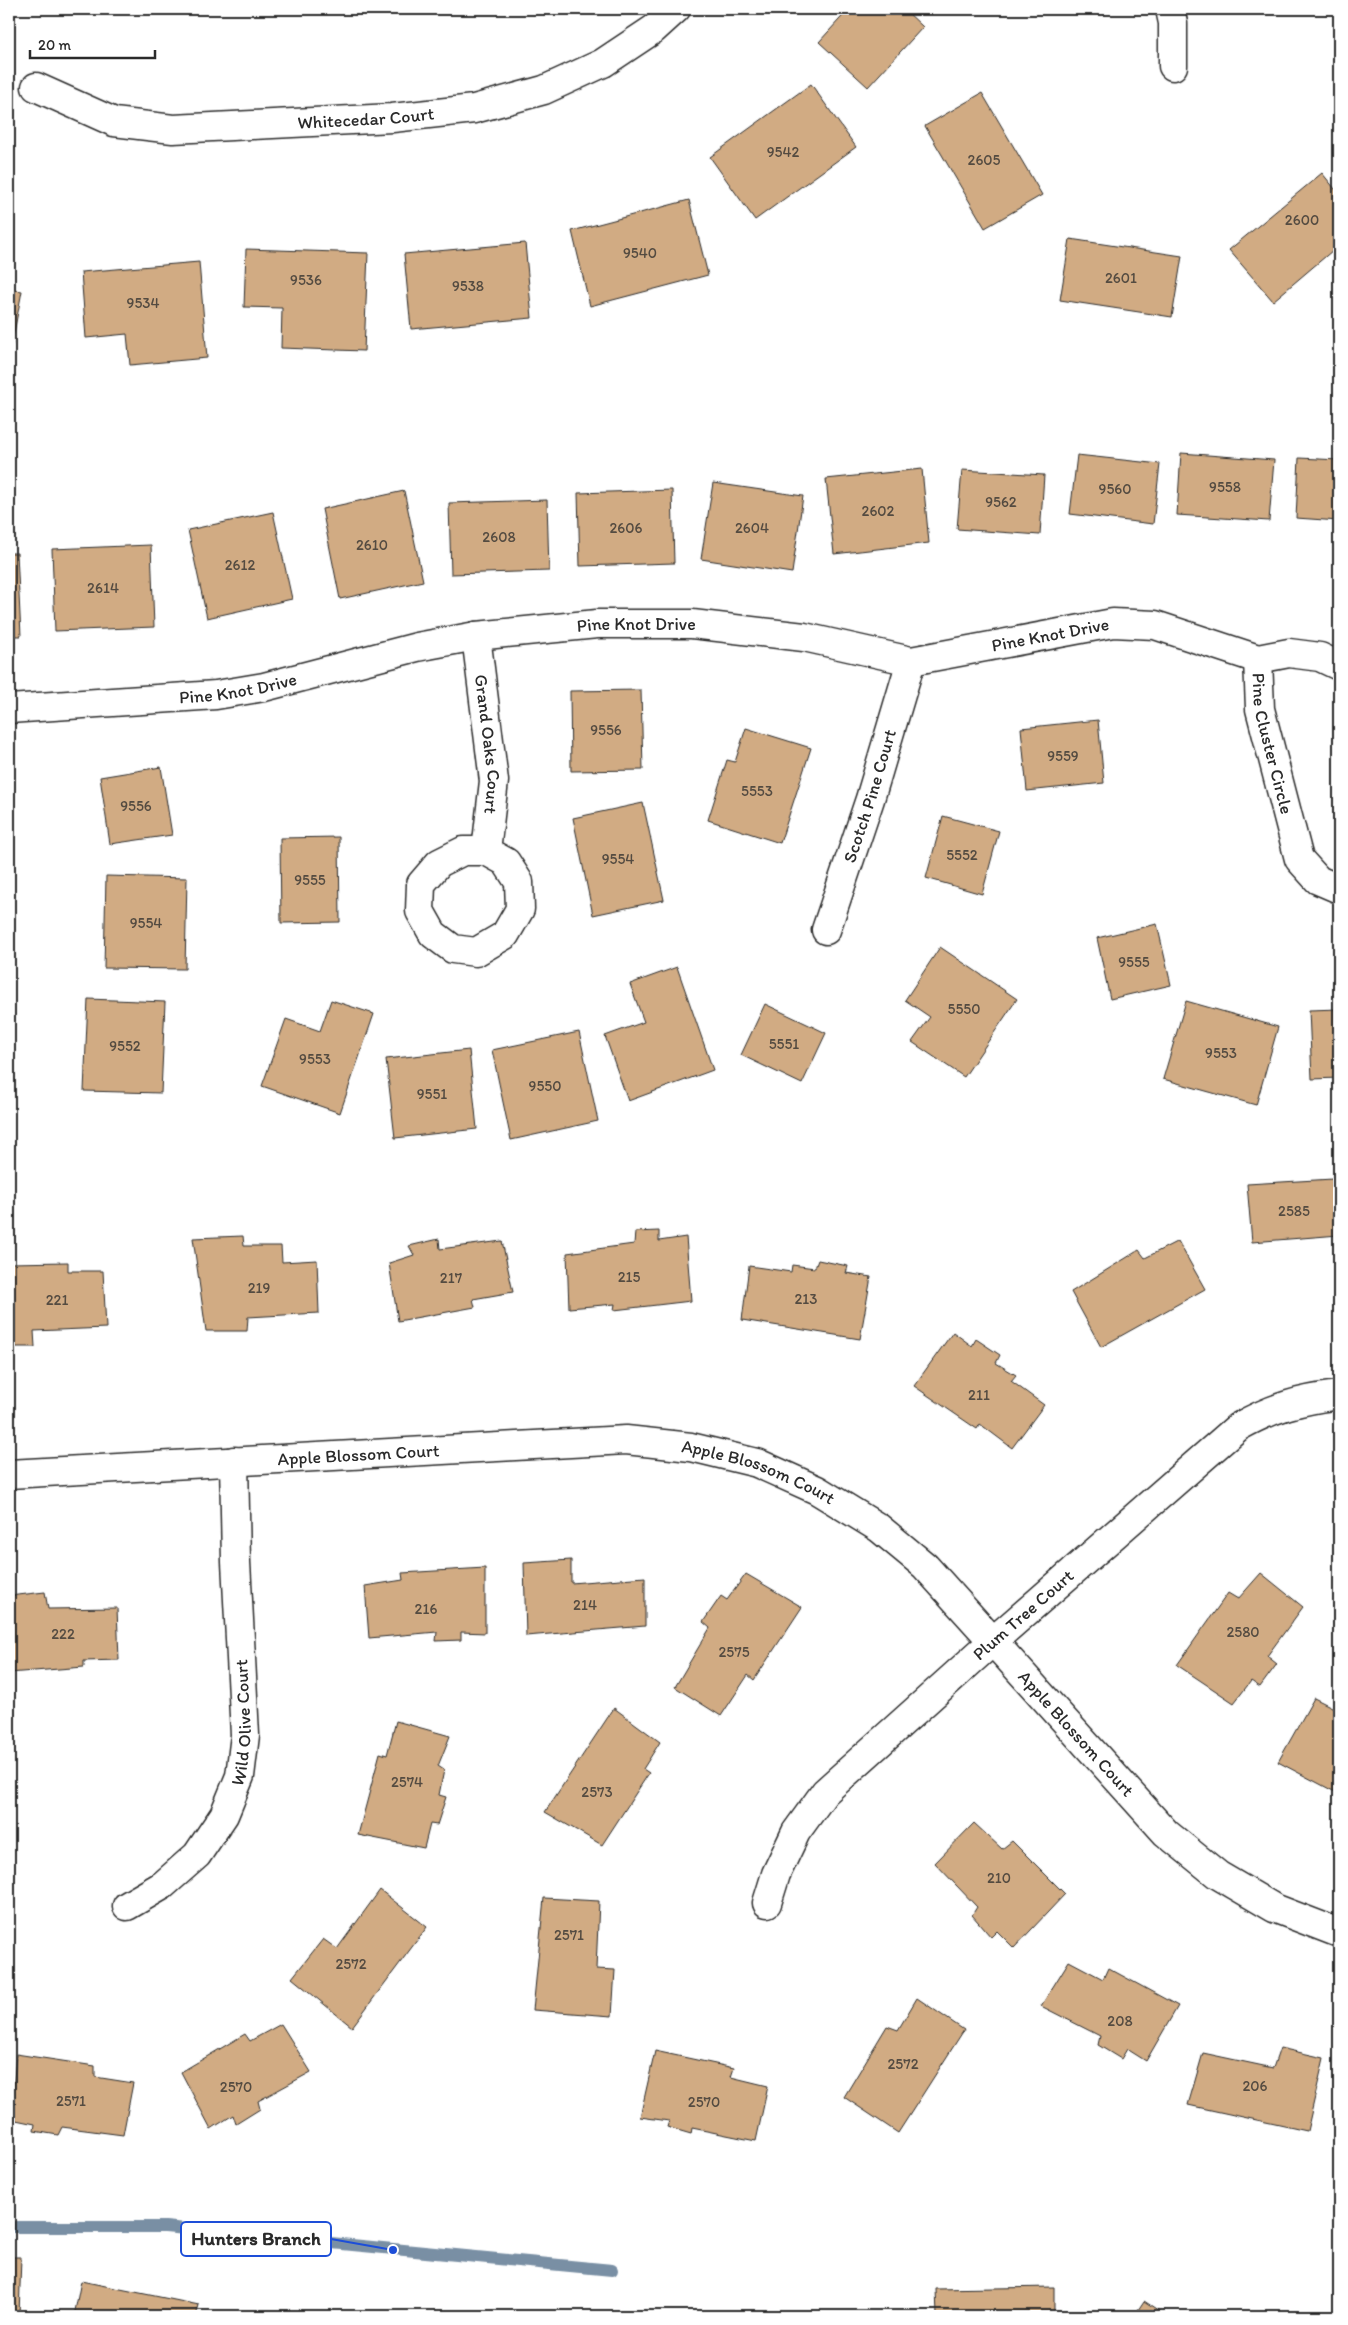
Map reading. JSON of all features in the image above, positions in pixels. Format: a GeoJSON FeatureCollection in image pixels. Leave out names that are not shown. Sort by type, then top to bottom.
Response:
{"type":"FeatureCollection","features":[{"type":"Feature","properties":{"kind":"street","name":"Whitecedar Court"},"geometry":{"type":"LineString","coordinates":[[36,87],[114,122],[173,129],[392,118],[474,109],[544,90],[603,63],[654,29],[676,9]]}},
{"type":"Feature","properties":{"kind":"street"},"geometry":{"type":"LineString","coordinates":[[1170,9],[1173,23],[1173,66]]}},
{"type":"Feature","properties":{"kind":"street","name":"Pine Knot Drive"},"geometry":{"type":"LineString","coordinates":[[9,709],[235,692],[264,688],[417,647],[476,636],[597,624],[692,624],[804,637],[911,661],[1112,623],[1155,625],[1258,659]]}},
{"type":"Feature","properties":{"kind":"street","name":"Grand Oaks Court"},"geometry":{"type":"LineString","coordinates":[[476,636],[494,781],[486,851]]}},
{"type":"Feature","properties":{"kind":"street","name":"Pine Cluster Circle"},"geometry":{"type":"LineString","coordinates":[[1339,666],[1320,657],[1290,653],[1258,659],[1260,709],[1299,859],[1318,880],[1339,889]]}},
{"type":"Feature","properties":{"kind":"street","name":"Scotch Pine Court"},"geometry":{"type":"LineString","coordinates":[[826,930],[870,799],[911,661]]}},
{"type":"Feature","properties":{"kind":"street","name":"Plum Tree Court"},"geometry":{"type":"LineString","coordinates":[[768,1903],[776,1874],[796,1832],[825,1792],[992,1642],[1238,1427],[1264,1413],[1303,1400],[1339,1395]]}},
{"type":"Feature","properties":{"kind":"street","name":"Apple Blossom Court"},"geometry":{"type":"LineString","coordinates":[[9,1474],[626,1440],[691,1447],[757,1463],[817,1490],[878,1528],[925,1566],[1166,1833],[1218,1875],[1274,1908],[1339,1933]]}},
{"type":"Feature","properties":{"kind":"street","name":"Wild Olive Court"},"geometry":{"type":"LineString","coordinates":[[127,1906],[163,1885],[197,1855],[224,1815],[240,1776],[245,1735],[236,1562],[234,1461]]}},
{"type":"Feature","properties":{"kind":"building"},"geometry":{"type":"Polygon","coordinates":[[[849,9],[904,9],[923,27],[868,87],[819,42],[849,9]]]}},
{"type":"Feature","properties":{"kind":"building"},"geometry":{"type":"Polygon","coordinates":[[[811,84],[856,147],[755,220],[710,157],[811,84]]]}},
{"type":"Feature","properties":{"kind":"building"},"geometry":{"type":"Polygon","coordinates":[[[982,93],[1042,195],[985,228],[925,126],[982,93]]]}},
{"type":"Feature","properties":{"kind":"building"},"geometry":{"type":"Polygon","coordinates":[[[1322,173],[1339,194],[1339,245],[1273,301],[1229,250],[1322,173]]]}},
{"type":"Feature","properties":{"kind":"building"},"geometry":{"type":"Polygon","coordinates":[[[689,200],[708,275],[590,306],[572,231],[689,200]]]}},
{"type":"Feature","properties":{"kind":"building"},"geometry":{"type":"Polygon","coordinates":[[[1070,239],[1182,256],[1172,317],[1060,300],[1070,239]]]}},
{"type":"Feature","properties":{"kind":"building"},"geometry":{"type":"Polygon","coordinates":[[[525,243],[532,318],[411,329],[404,254],[525,243]]]}},
{"type":"Feature","properties":{"kind":"building"},"geometry":{"type":"Polygon","coordinates":[[[246,249],[368,253],[364,351],[281,348],[282,308],[244,307],[246,249]]]}},
{"type":"Feature","properties":{"kind":"building"},"geometry":{"type":"Polygon","coordinates":[[[199,262],[207,358],[130,365],[127,334],[86,338],[81,272],[199,262]]]}},
{"type":"Feature","properties":{"kind":"building"},"geometry":{"type":"Polygon","coordinates":[[[9,289],[22,291],[9,359],[9,289]]]}},
{"type":"Feature","properties":{"kind":"building"},"geometry":{"type":"Polygon","coordinates":[[[1181,453],[1274,460],[1269,521],[1177,515],[1181,453]]]}},
{"type":"Feature","properties":{"kind":"building"},"geometry":{"type":"Polygon","coordinates":[[[1077,455],[1160,464],[1153,524],[1070,514],[1077,455]]]}},
{"type":"Feature","properties":{"kind":"building"},"geometry":{"type":"Polygon","coordinates":[[[1299,458],[1339,460],[1339,521],[1296,518],[1299,458]]]}},
{"type":"Feature","properties":{"kind":"building"},"geometry":{"type":"Polygon","coordinates":[[[922,469],[929,543],[834,554],[826,479],[922,469]]]}},
{"type":"Feature","properties":{"kind":"building"},"geometry":{"type":"Polygon","coordinates":[[[962,470],[1044,475],[1040,535],[957,529],[962,470]]]}},
{"type":"Feature","properties":{"kind":"building"},"geometry":{"type":"Polygon","coordinates":[[[713,483],[803,496],[792,573],[701,559],[713,483]]]}},
{"type":"Feature","properties":{"kind":"building"},"geometry":{"type":"Polygon","coordinates":[[[672,490],[674,563],[580,566],[578,493],[672,490]]]}},
{"type":"Feature","properties":{"kind":"building"},"geometry":{"type":"Polygon","coordinates":[[[404,491],[423,581],[340,599],[322,509],[404,491]]]}},
{"type":"Feature","properties":{"kind":"building"},"geometry":{"type":"Polygon","coordinates":[[[547,500],[549,571],[451,574],[449,503],[547,500]]]}},
{"type":"Feature","properties":{"kind":"building"},"geometry":{"type":"Polygon","coordinates":[[[273,512],[292,599],[207,618],[188,530],[273,512]]]}},
{"type":"Feature","properties":{"kind":"building"},"geometry":{"type":"Polygon","coordinates":[[[151,545],[154,627],[55,631],[52,549],[151,545]]]}},
{"type":"Feature","properties":{"kind":"building"},"geometry":{"type":"Polygon","coordinates":[[[9,553],[17,553],[21,636],[9,636],[9,553]]]}},
{"type":"Feature","properties":{"kind":"building"},"geometry":{"type":"Polygon","coordinates":[[[641,690],[643,770],[571,771],[570,691],[641,690]]]}},
{"type":"Feature","properties":{"kind":"building"},"geometry":{"type":"Polygon","coordinates":[[[1098,720],[1104,783],[1027,791],[1021,728],[1098,720]]]}},
{"type":"Feature","properties":{"kind":"building"},"geometry":{"type":"Polygon","coordinates":[[[746,728],[811,748],[780,843],[708,820],[727,760],[735,762],[746,728]]]}},
{"type":"Feature","properties":{"kind":"building"},"geometry":{"type":"Polygon","coordinates":[[[161,767],[172,835],[110,844],[100,777],[161,767]]]}},
{"type":"Feature","properties":{"kind":"building"},"geometry":{"type":"Polygon","coordinates":[[[643,803],[664,900],[593,915],[573,818],[643,803]]]}},
{"type":"Feature","properties":{"kind":"building"},"geometry":{"type":"Polygon","coordinates":[[[943,816],[999,831],[982,894],[926,878],[943,816]]]}},
{"type":"Feature","properties":{"kind":"building"},"geometry":{"type":"Polygon","coordinates":[[[339,837],[340,922],[281,923],[280,838],[339,837]]]}},
{"type":"Feature","properties":{"kind":"building"},"geometry":{"type":"Polygon","coordinates":[[[106,876],[187,878],[185,969],[104,968],[106,876]]]}},
{"type":"Feature","properties":{"kind":"building"},"geometry":{"type":"Polygon","coordinates":[[[1157,924],[1171,985],[1110,999],[1097,938],[1157,924]]]}},
{"type":"Feature","properties":{"kind":"building"},"geometry":{"type":"Polygon","coordinates":[[[940,947],[1017,999],[964,1077],[912,1042],[930,1017],[905,1000],[940,947]]]}},
{"type":"Feature","properties":{"kind":"building"},"geometry":{"type":"Polygon","coordinates":[[[677,967],[713,1070],[628,1101],[605,1036],[644,1022],[630,984],[677,967]]]}},
{"type":"Feature","properties":{"kind":"building"},"geometry":{"type":"Polygon","coordinates":[[[88,999],[165,1002],[161,1093],[84,1091],[88,999]]]}},
{"type":"Feature","properties":{"kind":"building"},"geometry":{"type":"Polygon","coordinates":[[[331,1000],[374,1014],[340,1113],[262,1086],[286,1019],[320,1031],[331,1000]]]}},
{"type":"Feature","properties":{"kind":"building"},"geometry":{"type":"Polygon","coordinates":[[[1186,1001],[1278,1027],[1256,1105],[1163,1079],[1186,1001]]]}},
{"type":"Feature","properties":{"kind":"building"},"geometry":{"type":"Polygon","coordinates":[[[765,1004],[826,1033],[802,1084],[741,1055],[765,1004]]]}},
{"type":"Feature","properties":{"kind":"building"},"geometry":{"type":"Polygon","coordinates":[[[1339,1009],[1339,1078],[1312,1079],[1309,1010],[1339,1009]]]}},
{"type":"Feature","properties":{"kind":"building"},"geometry":{"type":"Polygon","coordinates":[[[579,1032],[598,1121],[511,1140],[492,1050],[579,1032]]]}},
{"type":"Feature","properties":{"kind":"building"},"geometry":{"type":"Polygon","coordinates":[[[469,1050],[477,1129],[395,1138],[386,1059],[469,1050]]]}},
{"type":"Feature","properties":{"kind":"building"},"geometry":{"type":"Polygon","coordinates":[[[1333,1179],[1335,1188],[1339,1187],[1339,1235],[1252,1242],[1247,1184],[1333,1179]]]}},
{"type":"Feature","properties":{"kind":"building"},"geometry":{"type":"Polygon","coordinates":[[[659,1231],[659,1241],[686,1237],[691,1301],[614,1310],[615,1304],[569,1308],[567,1253],[634,1244],[635,1232],[659,1231]]]}},
{"type":"Feature","properties":{"kind":"building"},"geometry":{"type":"Polygon","coordinates":[[[243,1236],[244,1246],[281,1246],[282,1262],[317,1260],[319,1313],[248,1317],[247,1331],[206,1331],[193,1238],[243,1236]]]}},
{"type":"Feature","properties":{"kind":"building"},"geometry":{"type":"Polygon","coordinates":[[[439,1239],[440,1249],[502,1241],[513,1292],[473,1299],[475,1307],[398,1321],[389,1263],[414,1255],[409,1246],[439,1239]]]}},
{"type":"Feature","properties":{"kind":"building"},"geometry":{"type":"Polygon","coordinates":[[[1178,1241],[1205,1289],[1101,1347],[1071,1292],[1139,1250],[1145,1258],[1178,1241]]]}},
{"type":"Feature","properties":{"kind":"building"},"geometry":{"type":"Polygon","coordinates":[[[818,1260],[848,1266],[846,1273],[871,1277],[860,1339],[742,1320],[749,1266],[791,1272],[792,1265],[815,1268],[818,1260]]]}},
{"type":"Feature","properties":{"kind":"building"},"geometry":{"type":"Polygon","coordinates":[[[68,1262],[68,1271],[103,1271],[106,1328],[34,1331],[35,1347],[9,1347],[9,1263],[68,1262]]]}},
{"type":"Feature","properties":{"kind":"building"},"geometry":{"type":"Polygon","coordinates":[[[953,1332],[972,1346],[976,1339],[1000,1355],[996,1363],[1016,1375],[1011,1381],[1044,1405],[1012,1448],[980,1424],[977,1429],[914,1386],[953,1332]]]}},
{"type":"Feature","properties":{"kind":"building"},"geometry":{"type":"Polygon","coordinates":[[[571,1560],[571,1583],[645,1577],[645,1626],[526,1636],[524,1563],[571,1560]]]}},
{"type":"Feature","properties":{"kind":"building"},"geometry":{"type":"Polygon","coordinates":[[[485,1568],[485,1633],[461,1632],[461,1640],[436,1641],[437,1632],[369,1638],[365,1586],[403,1580],[402,1573],[485,1568]]]}},
{"type":"Feature","properties":{"kind":"building"},"geometry":{"type":"Polygon","coordinates":[[[1261,1573],[1303,1607],[1267,1656],[1277,1664],[1260,1687],[1251,1681],[1234,1703],[1177,1665],[1228,1593],[1238,1599],[1261,1573]]]}},
{"type":"Feature","properties":{"kind":"building"},"geometry":{"type":"Polygon","coordinates":[[[746,1574],[802,1607],[754,1680],[748,1675],[721,1716],[675,1687],[710,1628],[703,1622],[721,1596],[727,1600],[746,1574]]]}},
{"type":"Feature","properties":{"kind":"building"},"geometry":{"type":"Polygon","coordinates":[[[45,1592],[48,1609],[117,1608],[119,1660],[84,1661],[84,1667],[9,1673],[9,1596],[45,1592]]]}},
{"type":"Feature","properties":{"kind":"building"},"geometry":{"type":"Polygon","coordinates":[[[1314,1698],[1338,1710],[1339,1706],[1339,1794],[1278,1762],[1314,1698]]]}},
{"type":"Feature","properties":{"kind":"building"},"geometry":{"type":"Polygon","coordinates":[[[614,1708],[660,1742],[643,1769],[649,1773],[602,1845],[545,1812],[614,1708]]]}},
{"type":"Feature","properties":{"kind":"building"},"geometry":{"type":"Polygon","coordinates":[[[396,1721],[450,1736],[438,1766],[444,1770],[439,1795],[446,1797],[437,1825],[430,1824],[424,1848],[358,1835],[380,1753],[387,1755],[396,1721]]]}},
{"type":"Feature","properties":{"kind":"building"},"geometry":{"type":"Polygon","coordinates":[[[974,1823],[1002,1849],[1012,1841],[1065,1894],[1014,1948],[997,1931],[991,1937],[972,1915],[977,1907],[935,1863],[974,1823]]]}},
{"type":"Feature","properties":{"kind":"building"},"geometry":{"type":"Polygon","coordinates":[[[380,1890],[427,1927],[352,2027],[292,1978],[323,1939],[337,1949],[380,1890]]]}},
{"type":"Feature","properties":{"kind":"building"},"geometry":{"type":"Polygon","coordinates":[[[544,1898],[599,1901],[596,1969],[615,1970],[612,2016],[533,2010],[544,1898]]]}},
{"type":"Feature","properties":{"kind":"building"},"geometry":{"type":"Polygon","coordinates":[[[1069,1961],[1103,1979],[1108,1968],[1178,2006],[1146,2061],[1127,2049],[1121,2059],[1098,2045],[1100,2036],[1041,2006],[1069,1961]]]}},
{"type":"Feature","properties":{"kind":"building"},"geometry":{"type":"Polygon","coordinates":[[[917,1998],[964,2030],[898,2133],[844,2097],[887,2026],[898,2030],[917,1998]]]}},
{"type":"Feature","properties":{"kind":"building"},"geometry":{"type":"Polygon","coordinates":[[[281,2024],[311,2072],[258,2101],[260,2109],[236,2124],[233,2115],[211,2129],[181,2072],[245,2034],[250,2041],[281,2024]]]}},
{"type":"Feature","properties":{"kind":"building"},"geometry":{"type":"Polygon","coordinates":[[[1280,2048],[1324,2058],[1307,2131],[1188,2105],[1203,2053],[1273,2068],[1280,2048]]]}},
{"type":"Feature","properties":{"kind":"building"},"geometry":{"type":"Polygon","coordinates":[[[655,2051],[734,2068],[731,2077],[768,2086],[756,2141],[692,2128],[691,2134],[667,2127],[669,2121],[640,2117],[655,2051]]]}},
{"type":"Feature","properties":{"kind":"building"},"geometry":{"type":"Polygon","coordinates":[[[16,2054],[95,2066],[95,2077],[133,2083],[123,2135],[62,2127],[58,2135],[34,2131],[35,2124],[11,2119],[16,2054]]]}},
{"type":"Feature","properties":{"kind":"building"},"geometry":{"type":"Polygon","coordinates":[[[9,2257],[21,2257],[19,2316],[9,2316],[9,2257]]]}},
{"type":"Feature","properties":{"kind":"building"},"geometry":{"type":"Polygon","coordinates":[[[81,2281],[199,2305],[196,2316],[74,2316],[81,2281]]]}},
{"type":"Feature","properties":{"kind":"building"},"geometry":{"type":"Polygon","coordinates":[[[1054,2287],[1054,2316],[937,2316],[936,2289],[1054,2287]]]}},
{"type":"Feature","properties":{"kind":"building"},"geometry":{"type":"Polygon","coordinates":[[[1144,2301],[1167,2316],[1134,2316],[1144,2301]]]}},
{"type":"Feature","properties":{"kind":"waterway"},"geometry":{"type":"LineString","coordinates":[[9,2227],[165,2227],[612,2270]]}},
{"type":"Feature","properties":{"kind":"place","name":"Hunters Branch"},"geometry":{"type":"Point","coordinates":[393,2250]}}]}
